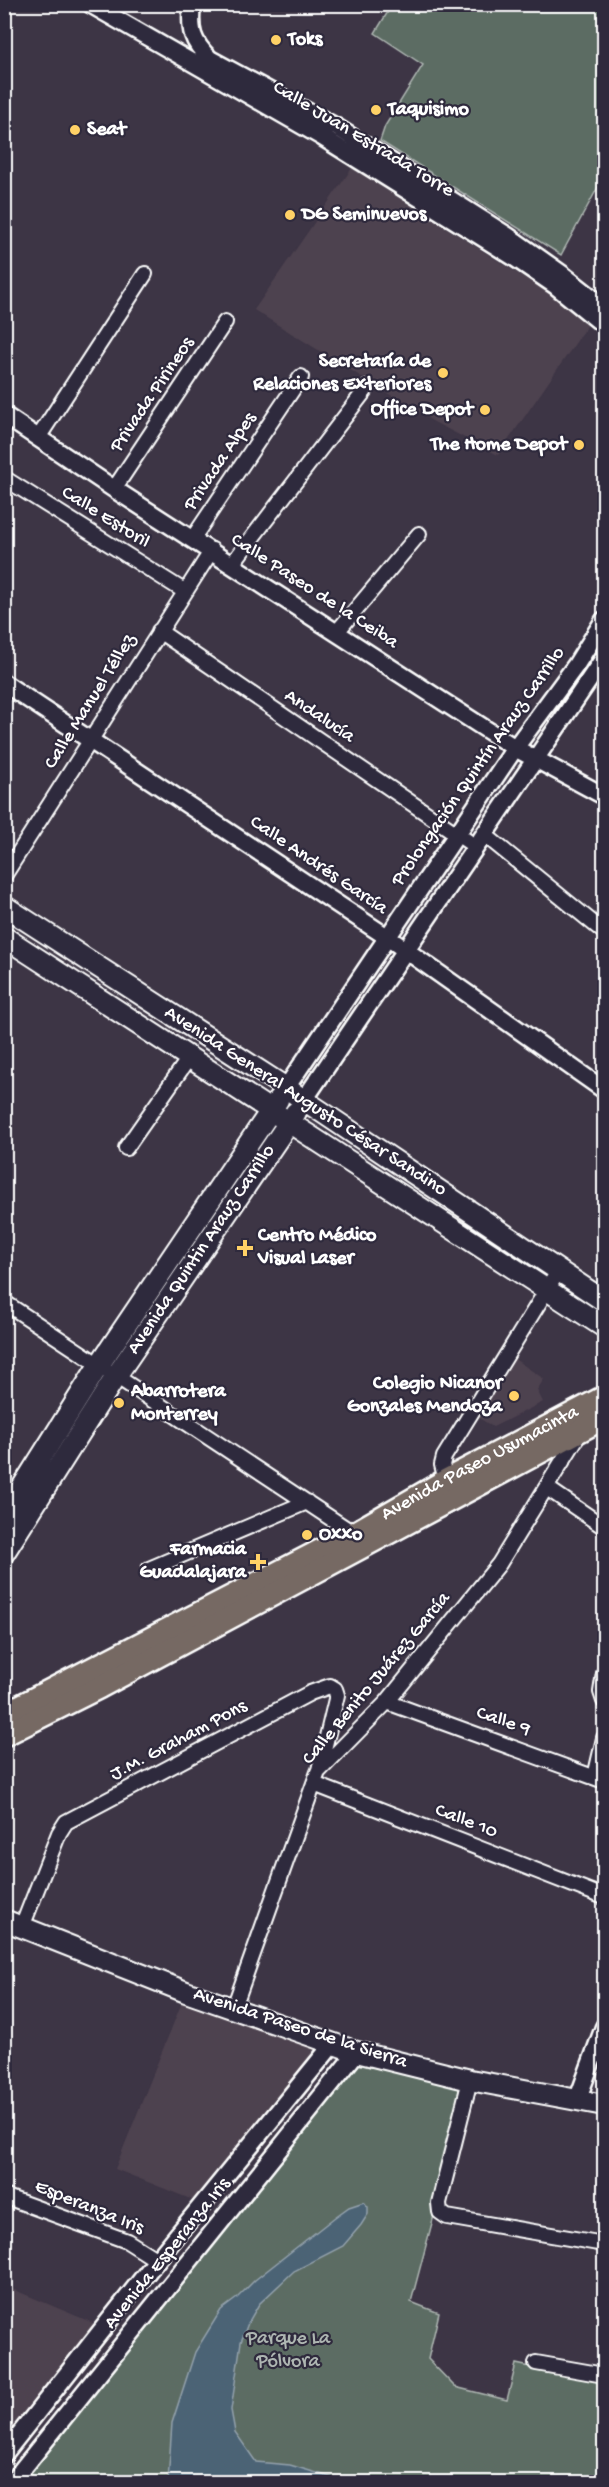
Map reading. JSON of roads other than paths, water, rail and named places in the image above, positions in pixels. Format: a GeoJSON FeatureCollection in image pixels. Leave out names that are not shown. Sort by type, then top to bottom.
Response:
{"type":"FeatureCollection","features":[{"type":"Feature","properties":{"kind":"main road","name":"Avenida General Augusto César Sandino"},"geometry":{"type":"LineString","coordinates":[[4,906],[286,1088],[604,1300]]}},
{"type":"Feature","properties":{"kind":"main road","name":"Avenida General Augusto César Sandino"},"geometry":{"type":"LineString","coordinates":[[4,937],[604,1327]]}},
{"type":"Feature","properties":{"kind":"main road","name":"Avenida Quintin Arauz Carrillo"},"geometry":{"type":"LineString","coordinates":[[4,1516],[99,1365],[286,1088]]}},
{"type":"Feature","properties":{"kind":"main road","name":"Avenida Quintin Arauz Carrillo"},"geometry":{"type":"LineString","coordinates":[[4,1553],[116,1376],[304,1100]]}},
{"type":"Feature","properties":{"kind":"main road","name":"Avenida Paseo Usumacinta"},"geometry":{"type":"LineString","coordinates":[[4,1735],[100,1687],[361,1538],[446,1480],[604,1397]]}},
{"type":"Feature","properties":{"kind":"main road","name":"Avenida Paseo Usumacinta"},"geometry":{"type":"LineString","coordinates":[[4,1714],[604,1418]]}},
{"type":"Feature","properties":{"kind":"main road","name":"Avenida Paseo de la Sierra"},"geometry":{"type":"LineString","coordinates":[[13,1924],[233,2010],[357,2052],[470,2080],[604,2105]]}},
{"type":"Feature","properties":{"kind":"street","name":"Calle Juan Estrada Torre"},"geometry":{"type":"LineString","coordinates":[[90,4],[299,115],[338,128],[508,236],[604,307]]}},
{"type":"Feature","properties":{"kind":"street","name":"Calle Juan Estrada Torre"},"geometry":{"type":"LineString","coordinates":[[192,4],[192,30],[196,46],[210,59],[512,256],[565,293],[604,325]]}},
{"type":"Feature","properties":{"kind":"street"},"geometry":{"type":"LineString","coordinates":[[38,438],[145,274]]}},
{"type":"Feature","properties":{"kind":"street","name":"Privada Pirineos"},"geometry":{"type":"LineString","coordinates":[[114,489],[225,322]]}},
{"type":"Feature","properties":{"kind":"street","name":"Privada Alpes"},"geometry":{"type":"LineString","coordinates":[[193,538],[301,377]]}},
{"type":"Feature","properties":{"kind":"street"},"geometry":{"type":"LineString","coordinates":[[232,564],[368,388]]}},
{"type":"Feature","properties":{"kind":"street","name":"Calle Paseo de la Ceiba"},"geometry":{"type":"LineString","coordinates":[[4,415],[114,489],[212,550],[515,748],[604,796]]}},
{"type":"Feature","properties":{"kind":"street","name":"Calle Estoril"},"geometry":{"type":"LineString","coordinates":[[4,478],[184,591]]}},
{"type":"Feature","properties":{"kind":"street"},"geometry":{"type":"LineString","coordinates":[[336,633],[419,534]]}},
{"type":"Feature","properties":{"kind":"street","name":"Calle Manuel Téllez"},"geometry":{"type":"LineString","coordinates":[[4,876],[212,550]]}},
{"type":"Feature","properties":{"kind":"street","name":"Prolongación Quintín Arauz Carrillo"},"geometry":{"type":"LineString","coordinates":[[286,1088],[515,748],[576,665],[604,620]]}},
{"type":"Feature","properties":{"kind":"street","name":"Andalucía"},"geometry":{"type":"LineString","coordinates":[[159,631],[458,835],[481,841],[604,932]]}},
{"type":"Feature","properties":{"kind":"street","name":"Prolongación Quintín Arauz Carrillo"},"geometry":{"type":"LineString","coordinates":[[406,950],[604,658]]}},
{"type":"Feature","properties":{"kind":"street","name":"Calle Andrés García"},"geometry":{"type":"LineString","coordinates":[[4,683],[387,937],[604,1090]]}},
{"type":"Feature","properties":{"kind":"street","name":"Avenida Quintin Arauz Carrillo"},"geometry":{"type":"LineString","coordinates":[[304,1100],[406,950]]}},
{"type":"Feature","properties":{"kind":"street"},"geometry":{"type":"LineString","coordinates":[[126,1148],[189,1058]]}},
{"type":"Feature","properties":{"kind":"street"},"geometry":{"type":"LineString","coordinates":[[446,1480],[442,1465],[444,1457],[559,1270]]}},
{"type":"Feature","properties":{"kind":"street"},"geometry":{"type":"LineString","coordinates":[[4,1302],[361,1538]]}},
{"type":"Feature","properties":{"kind":"street","name":"Calle Benito Juárez García"},"geometry":{"type":"LineString","coordinates":[[233,2010],[316,1778],[387,1702],[499,1564],[582,1430]]}},
{"type":"Feature","properties":{"kind":"street"},"geometry":{"type":"LineString","coordinates":[[547,1488],[604,1527]]}},
{"type":"Feature","properties":{"kind":"street"},"geometry":{"type":"LineString","coordinates":[[149,1569],[307,1502]]}},
{"type":"Feature","properties":{"kind":"street"},"geometry":{"type":"LineString","coordinates":[[604,1673],[602,1692],[604,1701]]}},
{"type":"Feature","properties":{"kind":"street","name":"J.M. Graham Pons"},"geometry":{"type":"LineString","coordinates":[[13,1924],[66,1822],[310,1693],[330,1686],[335,1689],[337,1695],[316,1778]]}},
{"type":"Feature","properties":{"kind":"street","name":"Calle 9"},"geometry":{"type":"LineString","coordinates":[[387,1702],[600,1779]]}},
{"type":"Feature","properties":{"kind":"street"},"geometry":{"type":"LineString","coordinates":[[600,1779],[604,1738]]}},
{"type":"Feature","properties":{"kind":"street","name":"Calle 10"},"geometry":{"type":"LineString","coordinates":[[316,1778],[604,1897]]}},
{"type":"Feature","properties":{"kind":"street"},"geometry":{"type":"LineString","coordinates":[[577,2100],[604,2027]]}},
{"type":"Feature","properties":{"kind":"street","name":"Avenida Esperanza Iris"},"geometry":{"type":"LineString","coordinates":[[4,2454],[157,2260],[333,2044]]}},
{"type":"Feature","properties":{"kind":"street","name":"Avenida Esperanza Iris"},"geometry":{"type":"LineString","coordinates":[[12,2482],[357,2052]]}},
{"type":"Feature","properties":{"kind":"street"},"geometry":{"type":"LineString","coordinates":[[470,2080],[439,2203],[440,2212],[447,2217],[604,2244]]}},
{"type":"Feature","properties":{"kind":"street","name":"Esperanza Iris"},"geometry":{"type":"LineString","coordinates":[[4,2196],[126,2241],[157,2260]]}},
{"type":"Feature","properties":{"kind":"street"},"geometry":{"type":"LineString","coordinates":[[536,2363],[604,2375]]}},
{"type":"Feature","properties":{"kind":"street"},"geometry":{"type":"LineString","coordinates":[[31,2421],[50,2435]]}},
{"type":"Feature","properties":{"kind":"water"},"geometry":{"type":"Polygon","coordinates":[[[364,2202],[368,2207],[368,2214],[343,2246],[294,2271],[259,2304],[248,2323],[241,2342],[231,2410],[235,2432],[256,2462],[290,2465],[347,2482],[168,2482],[172,2423],[195,2352],[221,2310],[335,2217],[349,2207],[364,2202]]]}},
{"type":"Feature","properties":{"kind":"place","name":"Toks"},"geometry":{"type":"Point","coordinates":[276,40]}},
{"type":"Feature","properties":{"kind":"place","name":"Taquisimo"},"geometry":{"type":"Point","coordinates":[376,110]}},
{"type":"Feature","properties":{"kind":"place","name":"Seat"},"geometry":{"type":"Point","coordinates":[75,130]}},
{"type":"Feature","properties":{"kind":"place","name":"DG Seminuevos"},"geometry":{"type":"Point","coordinates":[290,215]}},
{"type":"Feature","properties":{"kind":"place","name":"Secretaría de Relaciones Exteriores"},"geometry":{"type":"Point","coordinates":[443,373]}},
{"type":"Feature","properties":{"kind":"place","name":"Office Depot"},"geometry":{"type":"Point","coordinates":[485,410]}},
{"type":"Feature","properties":{"kind":"place","name":"The Home Depot"},"geometry":{"type":"Point","coordinates":[579,445]}},
{"type":"Feature","properties":{"kind":"place","name":"Centro Médico Visual Laser"},"geometry":{"type":"Point","coordinates":[245,1248]}},
{"type":"Feature","properties":{"kind":"place","name":"Colegio Nicanor Gonzales Mendoza"},"geometry":{"type":"Point","coordinates":[514,1396]}},
{"type":"Feature","properties":{"kind":"place","name":"Abarrotera Monterrey"},"geometry":{"type":"Point","coordinates":[119,1403]}},
{"type":"Feature","properties":{"kind":"place","name":"Oxxo"},"geometry":{"type":"Point","coordinates":[307,1535]}},
{"type":"Feature","properties":{"kind":"place","name":"Farmacia Guadalajara"},"geometry":{"type":"Point","coordinates":[258,1562]}},
{"type":"Feature","properties":{"kind":"park label","name":"Parque La Pólvora"},"geometry":{"type":"Point","coordinates":[288,2350]}}]}
